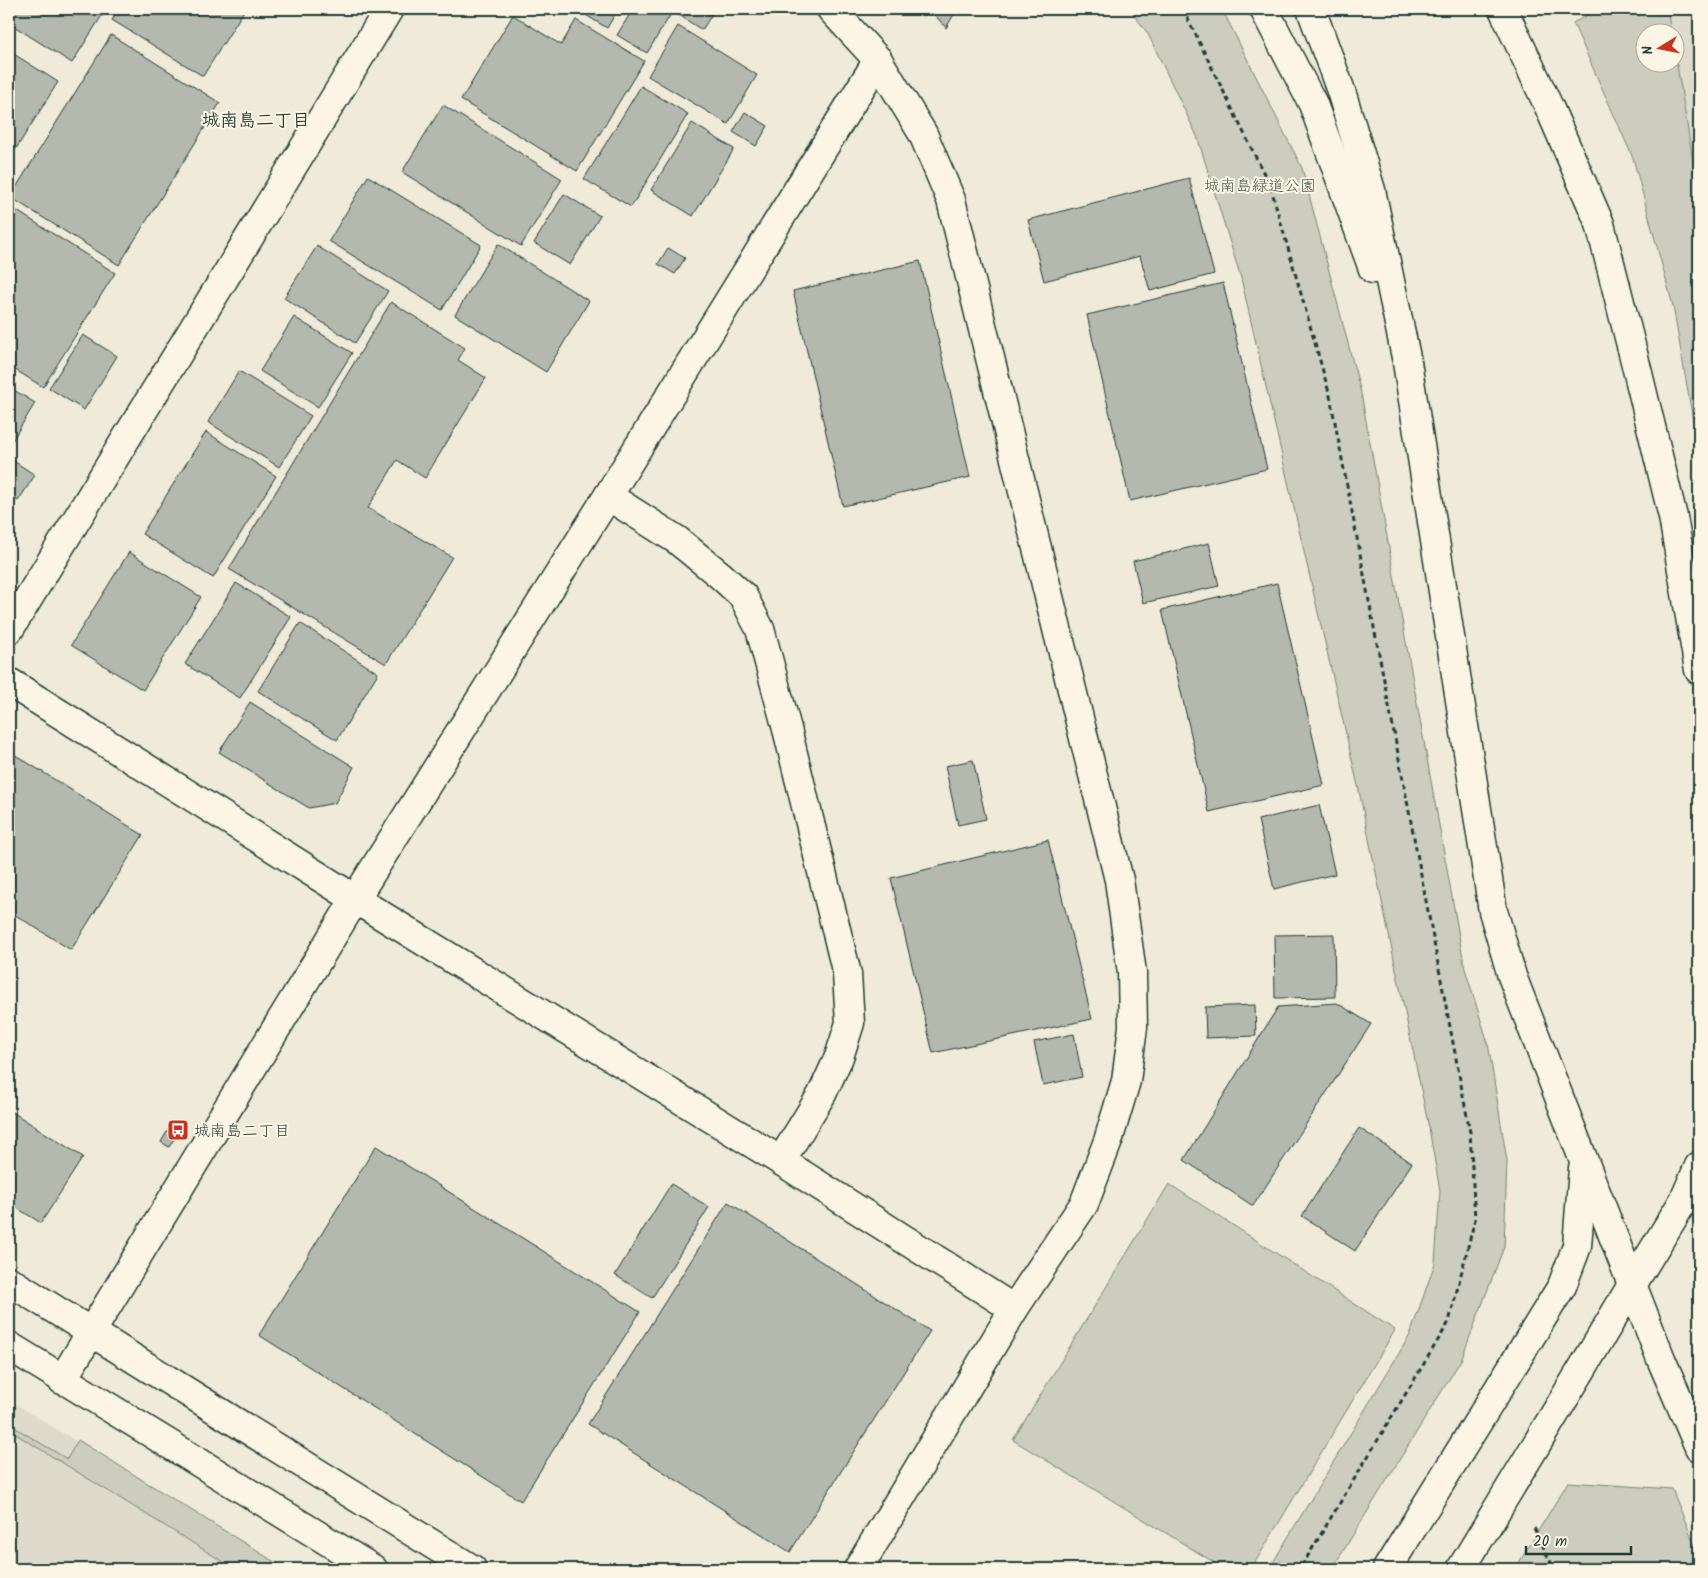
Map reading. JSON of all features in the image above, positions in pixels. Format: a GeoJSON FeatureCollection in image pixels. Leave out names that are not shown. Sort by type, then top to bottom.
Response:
{"type":"FeatureCollection","features":[{"type":"Feature","properties":{"kind":"street"},"geometry":{"type":"LineString","coordinates":[[9,630],[388,9]]}},
{"type":"Feature","properties":{"kind":"street"},"geometry":{"type":"LineString","coordinates":[[831,9],[878,60],[923,134],[951,200],[1119,880],[1132,973],[1133,1027],[1126,1082],[1108,1141],[1084,1204],[1014,1308],[858,1569]]}},
{"type":"Feature","properties":{"kind":"street"},"geometry":{"type":"LineString","coordinates":[[1264,9],[1313,104],[1407,362]]}},
{"type":"Feature","properties":{"kind":"street"},"geometry":{"type":"LineString","coordinates":[[1311,9],[1341,91],[1371,190],[1407,362],[1493,910],[1512,976],[1661,1359],[1699,1447]]}},
{"type":"Feature","properties":{"kind":"street"},"geometry":{"type":"LineString","coordinates":[[1484,9],[1549,107]]}},
{"type":"Feature","properties":{"kind":"street"},"geometry":{"type":"LineString","coordinates":[[1504,9],[1600,224],[1673,517],[1699,670]]}},
{"type":"Feature","properties":{"kind":"street"},"geometry":{"type":"LineString","coordinates":[[62,1380],[355,899],[608,496],[878,60]]}},
{"type":"Feature","properties":{"kind":"street"},"geometry":{"type":"LineString","coordinates":[[608,496],[677,540],[743,596],[760,629],[787,729],[846,974],[850,1023],[839,1058],[822,1094],[781,1161]]}},
{"type":"Feature","properties":{"kind":"street"},"geometry":{"type":"LineString","coordinates":[[9,682],[355,899],[781,1161],[1014,1308]]}},
{"type":"Feature","properties":{"kind":"street"},"geometry":{"type":"LineString","coordinates":[[1387,1569],[1562,1286],[1577,1246],[1583,1160]]}},
{"type":"Feature","properties":{"kind":"street"},"geometry":{"type":"LineString","coordinates":[[1462,1569],[1684,1200],[1699,1166]]}},
{"type":"Feature","properties":{"kind":"street"},"geometry":{"type":"LineString","coordinates":[[9,1282],[472,1569]]}},
{"type":"Feature","properties":{"kind":"street"},"geometry":{"type":"LineString","coordinates":[[9,1346],[373,1569]]}},
{"type":"Feature","properties":{"kind":"path"},"geometry":{"type":"LineString","coordinates":[[1182,9],[1271,188],[1330,396],[1470,1132],[1475,1219],[1449,1322],[1300,1569]]}},
{"type":"Feature","properties":{"kind":"path"},"geometry":{"type":"LineString","coordinates":[[1534,1528],[1554,1569]]}},
{"type":"Feature","properties":{"kind":"shaded area"},"geometry":{"type":"Polygon","coordinates":[[[1667,9],[1699,9],[1699,197],[1678,72],[1686,72],[1686,22],[1669,22],[1667,9]]]}},
{"type":"Feature","properties":{"kind":"shaded area"},"geometry":{"type":"Polygon","coordinates":[[[9,1400],[284,1569],[9,1569],[9,1400]]]}},
{"type":"Feature","properties":{"kind":"green space","name":"城南島緑道公園"},"geometry":{"type":"Polygon","coordinates":[[[1130,9],[1222,9],[1302,168],[1361,393],[1465,969],[1488,1043],[1507,1161],[1504,1247],[1461,1360],[1332,1569],[1269,1569],[1410,1335],[1435,1263],[1440,1191],[1429,1128],[1358,786],[1241,278],[1197,136],[1148,34],[1130,9]]]}},
{"type":"Feature","properties":{"kind":"green space"},"geometry":{"type":"Polygon","coordinates":[[[1598,9],[1667,9],[1669,22],[1636,22],[1636,72],[1678,72],[1699,197],[1699,455],[1673,306],[1633,158],[1573,23],[1598,9]]]}},
{"type":"Feature","properties":{"kind":"green space"},"geometry":{"type":"Polygon","coordinates":[[[1169,1184],[1395,1330],[1251,1569],[1225,1569],[1013,1440],[1169,1184]]]}},
{"type":"Feature","properties":{"kind":"green space"},"geometry":{"type":"Polygon","coordinates":[[[9,1424],[67,1459],[78,1440],[286,1569],[235,1569],[9,1430],[9,1424]]]}},
{"type":"Feature","properties":{"kind":"green space"},"geometry":{"type":"Polygon","coordinates":[[[1568,1482],[1672,1489],[1699,1555],[1699,1569],[1515,1569],[1568,1482]]]}},
{"type":"Feature","properties":{"kind":"building"},"geometry":{"type":"Polygon","coordinates":[[[9,9],[106,9],[72,63],[9,23],[9,9]]]}},
{"type":"Feature","properties":{"kind":"building"},"geometry":{"type":"Polygon","coordinates":[[[119,9],[245,9],[203,76],[112,20],[119,9]]]}},
{"type":"Feature","properties":{"kind":"building"},"geometry":{"type":"Polygon","coordinates":[[[576,9],[618,9],[607,28],[576,9]]]}},
{"type":"Feature","properties":{"kind":"building"},"geometry":{"type":"Polygon","coordinates":[[[633,9],[674,9],[647,53],[617,35],[633,9]]]}},
{"type":"Feature","properties":{"kind":"building"},"geometry":{"type":"Polygon","coordinates":[[[683,9],[715,9],[702,30],[679,15],[683,9]]]}},
{"type":"Feature","properties":{"kind":"building"},"geometry":{"type":"Polygon","coordinates":[[[930,9],[957,9],[946,28],[930,9]]]}},
{"type":"Feature","properties":{"kind":"building"},"geometry":{"type":"Polygon","coordinates":[[[513,15],[561,45],[576,20],[644,61],[577,171],[461,100],[513,15]]]}},
{"type":"Feature","properties":{"kind":"building"},"geometry":{"type":"Polygon","coordinates":[[[678,26],[757,75],[728,124],[648,76],[678,26]]]}},
{"type":"Feature","properties":{"kind":"building"},"geometry":{"type":"Polygon","coordinates":[[[111,35],[220,103],[119,265],[10,197],[111,35]]]}},
{"type":"Feature","properties":{"kind":"building"},"geometry":{"type":"Polygon","coordinates":[[[9,51],[58,82],[9,160],[9,51]]]}},
{"type":"Feature","properties":{"kind":"building"},"geometry":{"type":"Polygon","coordinates":[[[641,86],[688,114],[631,207],[584,179],[641,86]]]}},
{"type":"Feature","properties":{"kind":"building"},"geometry":{"type":"Polygon","coordinates":[[[443,105],[562,179],[521,246],[402,172],[443,105]]]}},
{"type":"Feature","properties":{"kind":"building"},"geometry":{"type":"Polygon","coordinates":[[[745,112],[768,126],[756,146],[733,132],[745,112]]]}},
{"type":"Feature","properties":{"kind":"building"},"geometry":{"type":"Polygon","coordinates":[[[692,123],[734,149],[693,216],[651,190],[692,123]]]}},
{"type":"Feature","properties":{"kind":"building"},"geometry":{"type":"Polygon","coordinates":[[[368,176],[481,245],[442,310],[329,241],[368,176]]]}},
{"type":"Feature","properties":{"kind":"building"},"geometry":{"type":"Polygon","coordinates":[[[1189,178],[1214,274],[1150,291],[1140,256],[1044,281],[1028,220],[1189,178]]]}},
{"type":"Feature","properties":{"kind":"building"},"geometry":{"type":"Polygon","coordinates":[[[564,194],[600,216],[570,265],[534,243],[564,194]]]}},
{"type":"Feature","properties":{"kind":"building"},"geometry":{"type":"Polygon","coordinates":[[[9,206],[115,273],[43,387],[9,366],[9,206]]]}},
{"type":"Feature","properties":{"kind":"building"},"geometry":{"type":"Polygon","coordinates":[[[498,244],[589,301],[546,372],[455,315],[498,244]]]}},
{"type":"Feature","properties":{"kind":"building"},"geometry":{"type":"Polygon","coordinates":[[[317,246],[388,291],[355,343],[284,298],[317,246]]]}},
{"type":"Feature","properties":{"kind":"building"},"geometry":{"type":"Polygon","coordinates":[[[668,248],[685,258],[675,274],[658,264],[668,248]]]}},
{"type":"Feature","properties":{"kind":"building"},"geometry":{"type":"Polygon","coordinates":[[[920,261],[970,477],[843,506],[793,291],[920,261]]]}},
{"type":"Feature","properties":{"kind":"building"},"geometry":{"type":"Polygon","coordinates":[[[1223,283],[1267,469],[1130,501],[1087,315],[1223,283]]]}},
{"type":"Feature","properties":{"kind":"building"},"geometry":{"type":"Polygon","coordinates":[[[391,302],[465,348],[458,360],[486,378],[425,478],[397,460],[368,508],[452,557],[386,664],[229,569],[391,302]]]}},
{"type":"Feature","properties":{"kind":"building"},"geometry":{"type":"Polygon","coordinates":[[[294,317],[352,353],[318,407],[260,371],[294,317]]]}},
{"type":"Feature","properties":{"kind":"building"},"geometry":{"type":"Polygon","coordinates":[[[83,335],[117,356],[84,410],[49,388],[83,335]]]}},
{"type":"Feature","properties":{"kind":"building"},"geometry":{"type":"Polygon","coordinates":[[[239,371],[311,416],[279,467],[208,422],[239,371]]]}},
{"type":"Feature","properties":{"kind":"building"},"geometry":{"type":"Polygon","coordinates":[[[9,387],[35,403],[12,441],[9,439],[9,387]]]}},
{"type":"Feature","properties":{"kind":"building"},"geometry":{"type":"Polygon","coordinates":[[[206,432],[276,476],[213,578],[142,534],[206,432]]]}},
{"type":"Feature","properties":{"kind":"building"},"geometry":{"type":"Polygon","coordinates":[[[9,458],[35,475],[18,501],[9,495],[9,458]]]}},
{"type":"Feature","properties":{"kind":"building"},"geometry":{"type":"Polygon","coordinates":[[[1209,543],[1219,586],[1143,603],[1133,561],[1209,543]]]}},
{"type":"Feature","properties":{"kind":"building"},"geometry":{"type":"Polygon","coordinates":[[[129,552],[201,597],[143,690],[71,645],[129,552]]]}},
{"type":"Feature","properties":{"kind":"building"},"geometry":{"type":"Polygon","coordinates":[[[236,583],[291,617],[240,698],[185,664],[236,583]]]}},
{"type":"Feature","properties":{"kind":"building"},"geometry":{"type":"Polygon","coordinates":[[[1277,583],[1324,785],[1209,812],[1162,610],[1277,583]]]}},
{"type":"Feature","properties":{"kind":"building"},"geometry":{"type":"Polygon","coordinates":[[[300,623],[378,673],[337,740],[258,691],[300,623]]]}},
{"type":"Feature","properties":{"kind":"building"},"geometry":{"type":"Polygon","coordinates":[[[250,702],[354,767],[335,803],[309,808],[219,752],[250,702]]]}},
{"type":"Feature","properties":{"kind":"building"},"geometry":{"type":"Polygon","coordinates":[[[9,751],[143,835],[71,950],[9,911],[9,751]]]}},
{"type":"Feature","properties":{"kind":"building"},"geometry":{"type":"Polygon","coordinates":[[[973,760],[986,819],[958,825],[945,766],[973,760]]]}},
{"type":"Feature","properties":{"kind":"building"},"geometry":{"type":"Polygon","coordinates":[[[1319,805],[1335,874],[1274,889],[1258,820],[1319,805]]]}},
{"type":"Feature","properties":{"kind":"building"},"geometry":{"type":"Polygon","coordinates":[[[1048,840],[1092,1019],[933,1053],[891,878],[1048,840]]]}},
{"type":"Feature","properties":{"kind":"building"},"geometry":{"type":"Polygon","coordinates":[[[1334,934],[1335,997],[1275,998],[1274,935],[1334,934]]]}},
{"type":"Feature","properties":{"kind":"building"},"geometry":{"type":"Polygon","coordinates":[[[1337,1003],[1371,1024],[1253,1206],[1184,1160],[1278,1007],[1337,1003]]]}},
{"type":"Feature","properties":{"kind":"building"},"geometry":{"type":"Polygon","coordinates":[[[1255,1005],[1256,1036],[1206,1038],[1205,1007],[1255,1005]]]}},
{"type":"Feature","properties":{"kind":"building"},"geometry":{"type":"Polygon","coordinates":[[[1074,1034],[1082,1077],[1043,1085],[1034,1042],[1074,1034]]]}},
{"type":"Feature","properties":{"kind":"building"},"geometry":{"type":"Polygon","coordinates":[[[9,1110],[83,1157],[41,1223],[9,1203],[9,1110]]]}},
{"type":"Feature","properties":{"kind":"building"},"geometry":{"type":"Polygon","coordinates":[[[172,1123],[181,1128],[169,1147],[161,1142],[172,1123]]]}},
{"type":"Feature","properties":{"kind":"building"},"geometry":{"type":"Polygon","coordinates":[[[1359,1128],[1412,1163],[1355,1251],[1302,1216],[1359,1128]]]}},
{"type":"Feature","properties":{"kind":"building"},"geometry":{"type":"Polygon","coordinates":[[[376,1146],[640,1312],[521,1501],[259,1335],[376,1146]]]}},
{"type":"Feature","properties":{"kind":"building"},"geometry":{"type":"Polygon","coordinates":[[[671,1184],[709,1207],[652,1298],[615,1275],[671,1184]]]}},
{"type":"Feature","properties":{"kind":"building"},"geometry":{"type":"Polygon","coordinates":[[[728,1202],[930,1331],[790,1552],[588,1424],[728,1202]]]}},
{"type":"Feature","properties":{"kind":"place","name":"城南島二丁目"},"geometry":{"type":"Point","coordinates":[178,1130]}},
{"type":"Feature","properties":{"kind":"district","name":"城南島二丁目"},"geometry":{"type":"Point","coordinates":[256,120]}}]}
